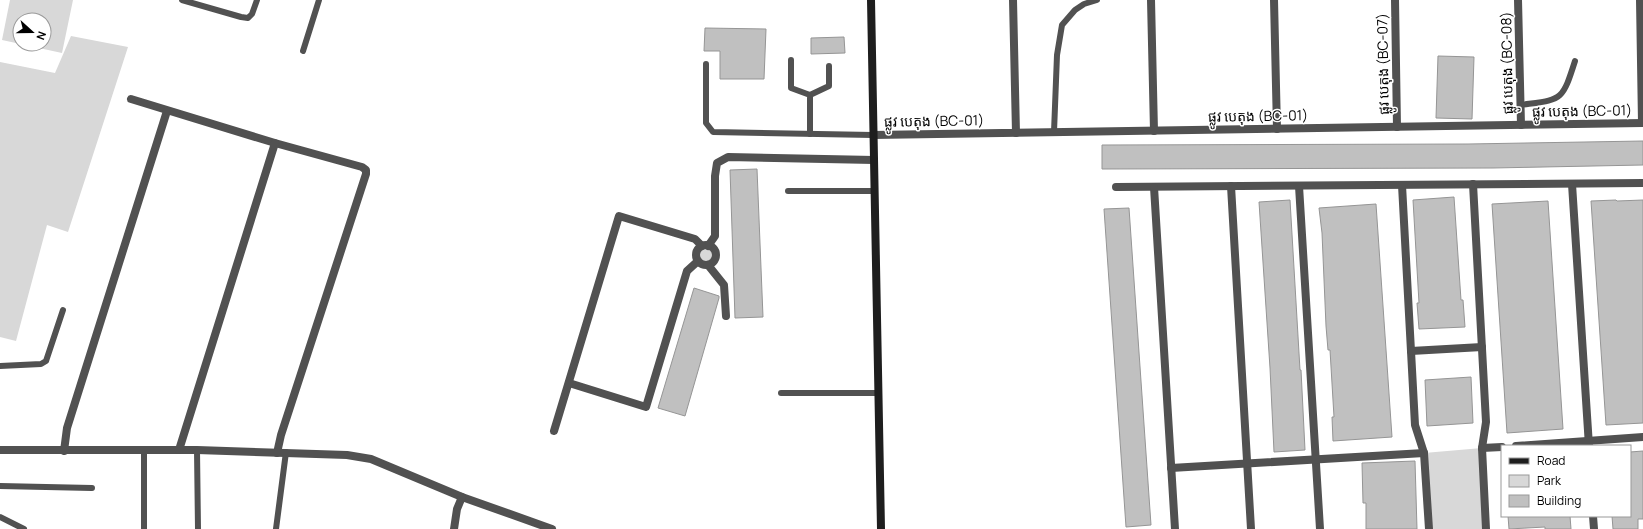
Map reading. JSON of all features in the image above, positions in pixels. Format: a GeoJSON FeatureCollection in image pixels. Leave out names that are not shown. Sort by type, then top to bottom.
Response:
{"type":"FeatureCollection","features":[{"type":"Feature","properties":{"kind":"main road"},"geometry":{"type":"LineString","coordinates":[[871,0],[881,529]]}},
{"type":"Feature","properties":{"kind":"street"},"geometry":{"type":"LineString","coordinates":[[1013,0],[1016,133]]}},
{"type":"Feature","properties":{"kind":"street"},"geometry":{"type":"LineString","coordinates":[[1151,0],[1154,131]]}},
{"type":"Feature","properties":{"kind":"street"},"geometry":{"type":"LineString","coordinates":[[1274,0],[1277,129]]}},
{"type":"Feature","properties":{"kind":"street","name":"ផ្លូវ បេតុង (BC-07)"},"geometry":{"type":"LineString","coordinates":[[1395,0],[1397,127]]}},
{"type":"Feature","properties":{"kind":"street","name":"ផ្លូវ បេតុង (BC-08)"},"geometry":{"type":"LineString","coordinates":[[1518,0],[1521,125]]}},
{"type":"Feature","properties":{"kind":"street"},"geometry":{"type":"LineString","coordinates":[[1640,0],[1643,123]]}},
{"type":"Feature","properties":{"kind":"street"},"geometry":{"type":"LineString","coordinates":[[131,99],[275,143],[362,167],[366,170],[366,174],[282,435],[281,452]]}},
{"type":"Feature","properties":{"kind":"street"},"geometry":{"type":"LineString","coordinates":[[64,451],[67,428],[167,111]]}},
{"type":"Feature","properties":{"kind":"street","name":"ផ្លូវ បេតុង (BC-01)"},"geometry":{"type":"LineString","coordinates":[[873,135],[1643,123]]}},
{"type":"Feature","properties":{"kind":"street"},"geometry":{"type":"LineString","coordinates":[[179,450],[275,143]]}},
{"type":"Feature","properties":{"kind":"street"},"geometry":{"type":"LineString","coordinates":[[698,261],[697,253],[715,236],[715,176],[717,163],[728,157],[874,160]]}},
{"type":"Feature","properties":{"kind":"street"},"geometry":{"type":"LineString","coordinates":[[1116,187],[1643,183]]}},
{"type":"Feature","properties":{"kind":"street"},"geometry":{"type":"LineString","coordinates":[[1473,184],[1486,422],[1482,448],[1486,529]]}},
{"type":"Feature","properties":{"kind":"street"},"geometry":{"type":"LineString","coordinates":[[1572,184],[1589,443]]}},
{"type":"Feature","properties":{"kind":"street"},"geometry":{"type":"LineString","coordinates":[[1402,185],[1415,425],[1424,453],[1429,529]]}},
{"type":"Feature","properties":{"kind":"street"},"geometry":{"type":"LineString","coordinates":[[1231,186],[1251,529]]}},
{"type":"Feature","properties":{"kind":"street"},"geometry":{"type":"LineString","coordinates":[[1299,186],[1320,529]]}},
{"type":"Feature","properties":{"kind":"street"},"geometry":{"type":"LineString","coordinates":[[1154,187],[1175,529]]}},
{"type":"Feature","properties":{"kind":"street"},"geometry":{"type":"LineString","coordinates":[[554,431],[619,216],[695,239],[705,246],[714,249],[716,255],[714,261],[708,265]]}},
{"type":"Feature","properties":{"kind":"street"},"geometry":{"type":"LineString","coordinates":[[698,261],[702,264],[708,265],[724,285],[726,316]]}},
{"type":"Feature","properties":{"kind":"street"},"geometry":{"type":"LineString","coordinates":[[569,383],[646,407],[687,270],[698,261]]}},
{"type":"Feature","properties":{"kind":"street"},"geometry":{"type":"LineString","coordinates":[[1411,352],[1482,347]]}},
{"type":"Feature","properties":{"kind":"street"},"geometry":{"type":"LineString","coordinates":[[1540,445],[1589,443],[1643,438]]}},
{"type":"Feature","properties":{"kind":"street"},"geometry":{"type":"LineString","coordinates":[[1482,448],[1501,447]]}},
{"type":"Feature","properties":{"kind":"street"},"geometry":{"type":"LineString","coordinates":[[0,450],[197,450],[347,455],[371,459],[462,497],[552,529]]}},
{"type":"Feature","properties":{"kind":"street"},"geometry":{"type":"LineString","coordinates":[[1171,468],[1315,458],[1424,453]]}},
{"type":"Feature","properties":{"kind":"street"},"geometry":{"type":"LineString","coordinates":[[454,529],[457,509],[462,497]]}},
{"type":"Feature","properties":{"kind":"street"},"geometry":{"type":"LineString","coordinates":[[1593,517],[1594,529]]}},
{"type":"Feature","properties":{"kind":"lane"},"geometry":{"type":"LineString","coordinates":[[182,0],[248,18],[252,14],[257,0]]}},
{"type":"Feature","properties":{"kind":"lane"},"geometry":{"type":"LineString","coordinates":[[303,51],[319,0]]}},
{"type":"Feature","properties":{"kind":"lane"},"geometry":{"type":"LineString","coordinates":[[1054,132],[1057,55],[1062,25],[1075,10],[1084,4],[1097,0]]}},
{"type":"Feature","properties":{"kind":"lane"},"geometry":{"type":"LineString","coordinates":[[791,60],[791,88],[810,95],[829,86],[829,66]]}},
{"type":"Feature","properties":{"kind":"lane"},"geometry":{"type":"LineString","coordinates":[[1521,105],[1551,100],[1561,95],[1568,83],[1575,61]]}},
{"type":"Feature","properties":{"kind":"lane"},"geometry":{"type":"LineString","coordinates":[[706,64],[706,122],[713,132],[873,135]]}},
{"type":"Feature","properties":{"kind":"lane"},"geometry":{"type":"LineString","coordinates":[[810,95],[810,134]]}},
{"type":"Feature","properties":{"kind":"lane"},"geometry":{"type":"LineString","coordinates":[[788,191],[874,192]]}},
{"type":"Feature","properties":{"kind":"lane"},"geometry":{"type":"LineString","coordinates":[[0,366],[41,364],[46,361],[63,310]]}},
{"type":"Feature","properties":{"kind":"lane"},"geometry":{"type":"LineString","coordinates":[[781,393],[878,393]]}},
{"type":"Feature","properties":{"kind":"lane"},"geometry":{"type":"LineString","coordinates":[[144,450],[144,529]]}},
{"type":"Feature","properties":{"kind":"lane"},"geometry":{"type":"LineString","coordinates":[[197,450],[198,529]]}},
{"type":"Feature","properties":{"kind":"lane"},"geometry":{"type":"LineString","coordinates":[[276,529],[281,452]]}},
{"type":"Feature","properties":{"kind":"lane"},"geometry":{"type":"LineString","coordinates":[[0,486],[92,488]]}},
{"type":"Feature","properties":{"kind":"lane"},"geometry":{"type":"LineString","coordinates":[[0,517],[24,529]]}},
{"type":"Feature","properties":{"kind":"green space"},"geometry":{"type":"Polygon","coordinates":[[[10,0],[73,0],[62,53],[52,51],[52,12],[12,12],[12,42],[2,40],[10,0]]]}},
{"type":"Feature","properties":{"kind":"green space"},"geometry":{"type":"Polygon","coordinates":[[[71,36],[128,47],[68,232],[47,225],[16,341],[0,337],[0,62],[55,73],[71,36]]]}},
{"type":"Feature","properties":{"kind":"green space"},"geometry":{"type":"Polygon","coordinates":[[[706,248],[711,250],[713,255],[711,260],[706,262],[701,260],[699,255],[701,250],[706,248]]]}},
{"type":"Feature","properties":{"kind":"green space"},"geometry":{"type":"Polygon","coordinates":[[[1482,448],[1486,529],[1429,529],[1424,453],[1482,448]]]}},
{"type":"Feature","properties":{"kind":"building"},"geometry":{"type":"Polygon","coordinates":[[[705,28],[766,29],[764,79],[720,79],[720,51],[704,51],[705,28]]]}},
{"type":"Feature","properties":{"kind":"building"},"geometry":{"type":"Polygon","coordinates":[[[844,37],[845,53],[811,54],[811,38],[844,37]]]}},
{"type":"Feature","properties":{"kind":"building"},"geometry":{"type":"Polygon","coordinates":[[[1438,56],[1474,57],[1472,119],[1436,118],[1438,56]]]}},
{"type":"Feature","properties":{"kind":"building"},"geometry":{"type":"Polygon","coordinates":[[[1643,141],[1643,165],[1493,168],[1102,169],[1102,145],[1468,144],[1643,141]]]}},
{"type":"Feature","properties":{"kind":"building"},"geometry":{"type":"Polygon","coordinates":[[[757,169],[763,317],[735,318],[730,170],[757,169]]]}},
{"type":"Feature","properties":{"kind":"building"},"geometry":{"type":"Polygon","coordinates":[[[1454,197],[1461,300],[1463,300],[1465,327],[1419,329],[1417,303],[1419,303],[1413,200],[1454,197]]]}},
{"type":"Feature","properties":{"kind":"building"},"geometry":{"type":"Polygon","coordinates":[[[1290,200],[1305,450],[1274,452],[1259,202],[1290,200]]]}},
{"type":"Feature","properties":{"kind":"building"},"geometry":{"type":"Polygon","coordinates":[[[1643,200],[1643,423],[1606,425],[1591,201],[1643,200]]]}},
{"type":"Feature","properties":{"kind":"building"},"geometry":{"type":"Polygon","coordinates":[[[1548,201],[1563,429],[1507,433],[1492,204],[1548,201]]]}},
{"type":"Feature","properties":{"kind":"building"},"geometry":{"type":"Polygon","coordinates":[[[1376,204],[1392,437],[1333,441],[1332,417],[1334,417],[1330,350],[1328,350],[1326,326],[1322,233],[1319,208],[1376,204]]]}},
{"type":"Feature","properties":{"kind":"building"},"geometry":{"type":"Polygon","coordinates":[[[1129,208],[1151,525],[1126,527],[1104,209],[1129,208]]]}},
{"type":"Feature","properties":{"kind":"building"},"geometry":{"type":"Polygon","coordinates":[[[694,288],[719,296],[719,298],[685,416],[658,408],[694,288]]]}},
{"type":"Feature","properties":{"kind":"building"},"geometry":{"type":"Polygon","coordinates":[[[1471,377],[1473,423],[1427,426],[1425,380],[1471,377]]]}},
{"type":"Feature","properties":{"kind":"building"},"geometry":{"type":"Polygon","coordinates":[[[1643,451],[1643,519],[1638,519],[1638,529],[1613,529],[1612,517],[1631,517],[1631,452],[1643,451]]]}},
{"type":"Feature","properties":{"kind":"building"},"geometry":{"type":"Polygon","coordinates":[[[1415,461],[1417,529],[1366,529],[1366,503],[1363,503],[1362,463],[1415,461]]]}},
{"type":"Feature","properties":{"kind":"building"},"geometry":{"type":"Polygon","coordinates":[[[1508,517],[1570,517],[1571,529],[1545,529],[1545,527],[1509,529],[1508,517]]]}}]}
